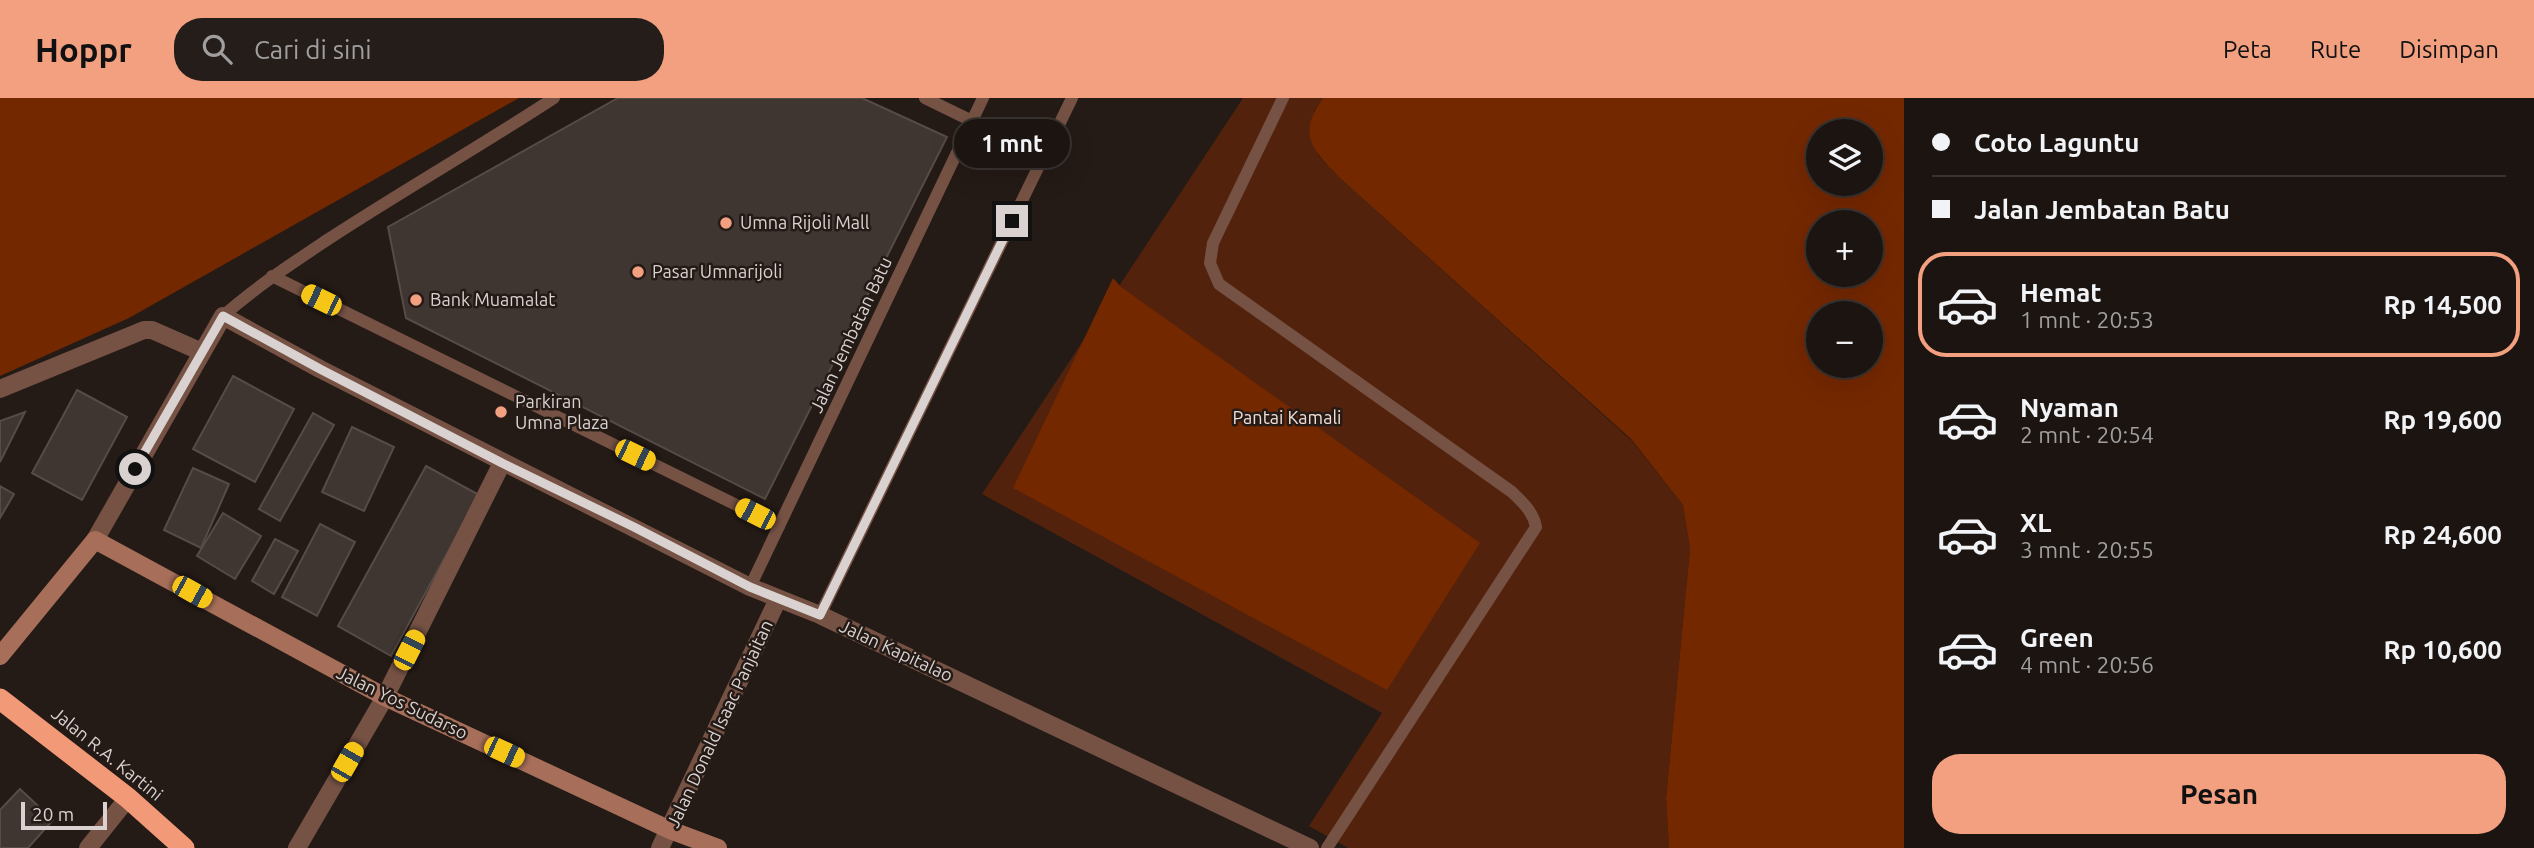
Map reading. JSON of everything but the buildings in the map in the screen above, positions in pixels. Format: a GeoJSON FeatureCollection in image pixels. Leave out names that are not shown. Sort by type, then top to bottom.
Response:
{"type":"FeatureCollection","features":[{"type":"Feature","properties":{"kind":"highway","name":"Jalan R.A. Kartini"},"geometry":{"type":"LineString","coordinates":[[0,699],[128,798],[184,848]]}},
{"type":"Feature","properties":{"kind":"street","name":"Jalan Kapitalao"},"geometry":{"type":"LineString","coordinates":[[223,316],[502,463],[750,587],[820,615],[1310,848]]}},
{"type":"Feature","properties":{"kind":"street"},"geometry":{"type":"LineString","coordinates":[[0,656],[95,540],[223,316]]}},
{"type":"Feature","properties":{"kind":"street"},"geometry":{"type":"LineString","coordinates":[[0,389],[144,330],[152,330],[202,352]]}},
{"type":"Feature","properties":{"kind":"street"},"geometry":{"type":"LineString","coordinates":[[297,848],[385,697],[502,463]]}},
{"type":"Feature","properties":{"kind":"street","name":"Jalan Yos Sudarso"},"geometry":{"type":"LineString","coordinates":[[95,540],[385,697],[670,830],[718,848]]}},
{"type":"Feature","properties":{"kind":"street","name":"Jalan Donald Isaac Panjaitan"},"geometry":{"type":"LineString","coordinates":[[660,848],[778,599]]}},
{"type":"Feature","properties":{"kind":"street"},"geometry":{"type":"LineString","coordinates":[[88,848],[128,798]]}},
{"type":"Feature","properties":{"kind":"lane"},"geometry":{"type":"LineString","coordinates":[[223,316],[272,276],[385,202],[554,98]]}},
{"type":"Feature","properties":{"kind":"lane"},"geometry":{"type":"LineString","coordinates":[[925,98],[972,121]]}},
{"type":"Feature","properties":{"kind":"lane","name":"Jalan Jembatan Batu"},"geometry":{"type":"LineString","coordinates":[[750,587],[983,98]]}},
{"type":"Feature","properties":{"kind":"lane"},"geometry":{"type":"LineString","coordinates":[[820,615],[1072,98]]}},
{"type":"Feature","properties":{"kind":"lane"},"geometry":{"type":"LineString","coordinates":[[1283,98],[1213,243],[1210,263],[1219,284],[1511,492],[1529,509],[1536,527],[1327,848]]}},
{"type":"Feature","properties":{"kind":"lane"},"geometry":{"type":"LineString","coordinates":[[272,276],[779,526]]}},
{"type":"Feature","properties":{"kind":"green space","name":"Pantai Kamali"},"geometry":{"type":"Polygon","coordinates":[[[1243,98],[1323,98],[1314,111],[1318,155],[1342,180],[1631,440],[1683,505],[1690,549],[1666,798],[1669,848],[1348,848],[1309,826],[1382,713],[982,494],[1243,98]]]}},
{"type":"Feature","properties":{"kind":"shaded area"},"geometry":{"type":"Polygon","coordinates":[[[0,98],[519,98],[129,318],[0,376],[0,98]]]}},
{"type":"Feature","properties":{"kind":"shaded area"},"geometry":{"type":"Polygon","coordinates":[[[1323,98],[1904,98],[1904,848],[1669,848],[1666,798],[1690,549],[1683,505],[1631,439],[1332,170],[1312,143],[1310,123],[1323,98]]]}},
{"type":"Feature","properties":{"kind":"shaded area"},"geometry":{"type":"Polygon","coordinates":[[[1113,278],[1121,287],[1480,543],[1387,690],[1013,488],[1113,278]]]}},
{"type":"Feature","properties":{"kind":"place","name":"Umna Rijoli Mall"},"geometry":{"type":"Point","coordinates":[726,223]}},
{"type":"Feature","properties":{"kind":"place","name":"Pasar Umnarijoli"},"geometry":{"type":"Point","coordinates":[638,272]}},
{"type":"Feature","properties":{"kind":"place","name":"Bank Muamalat"},"geometry":{"type":"Point","coordinates":[416,300]}},
{"type":"Feature","properties":{"kind":"place","name":"Parkiran Umna Plaza"},"geometry":{"type":"Point","coordinates":[501,412]}},
{"type":"Feature","properties":{"kind":"route"},"geometry":{"type":"LineString","coordinates":[[135,469],[223,316],[502,463],[750,587],[820,615],[1012,221]]}}]}
